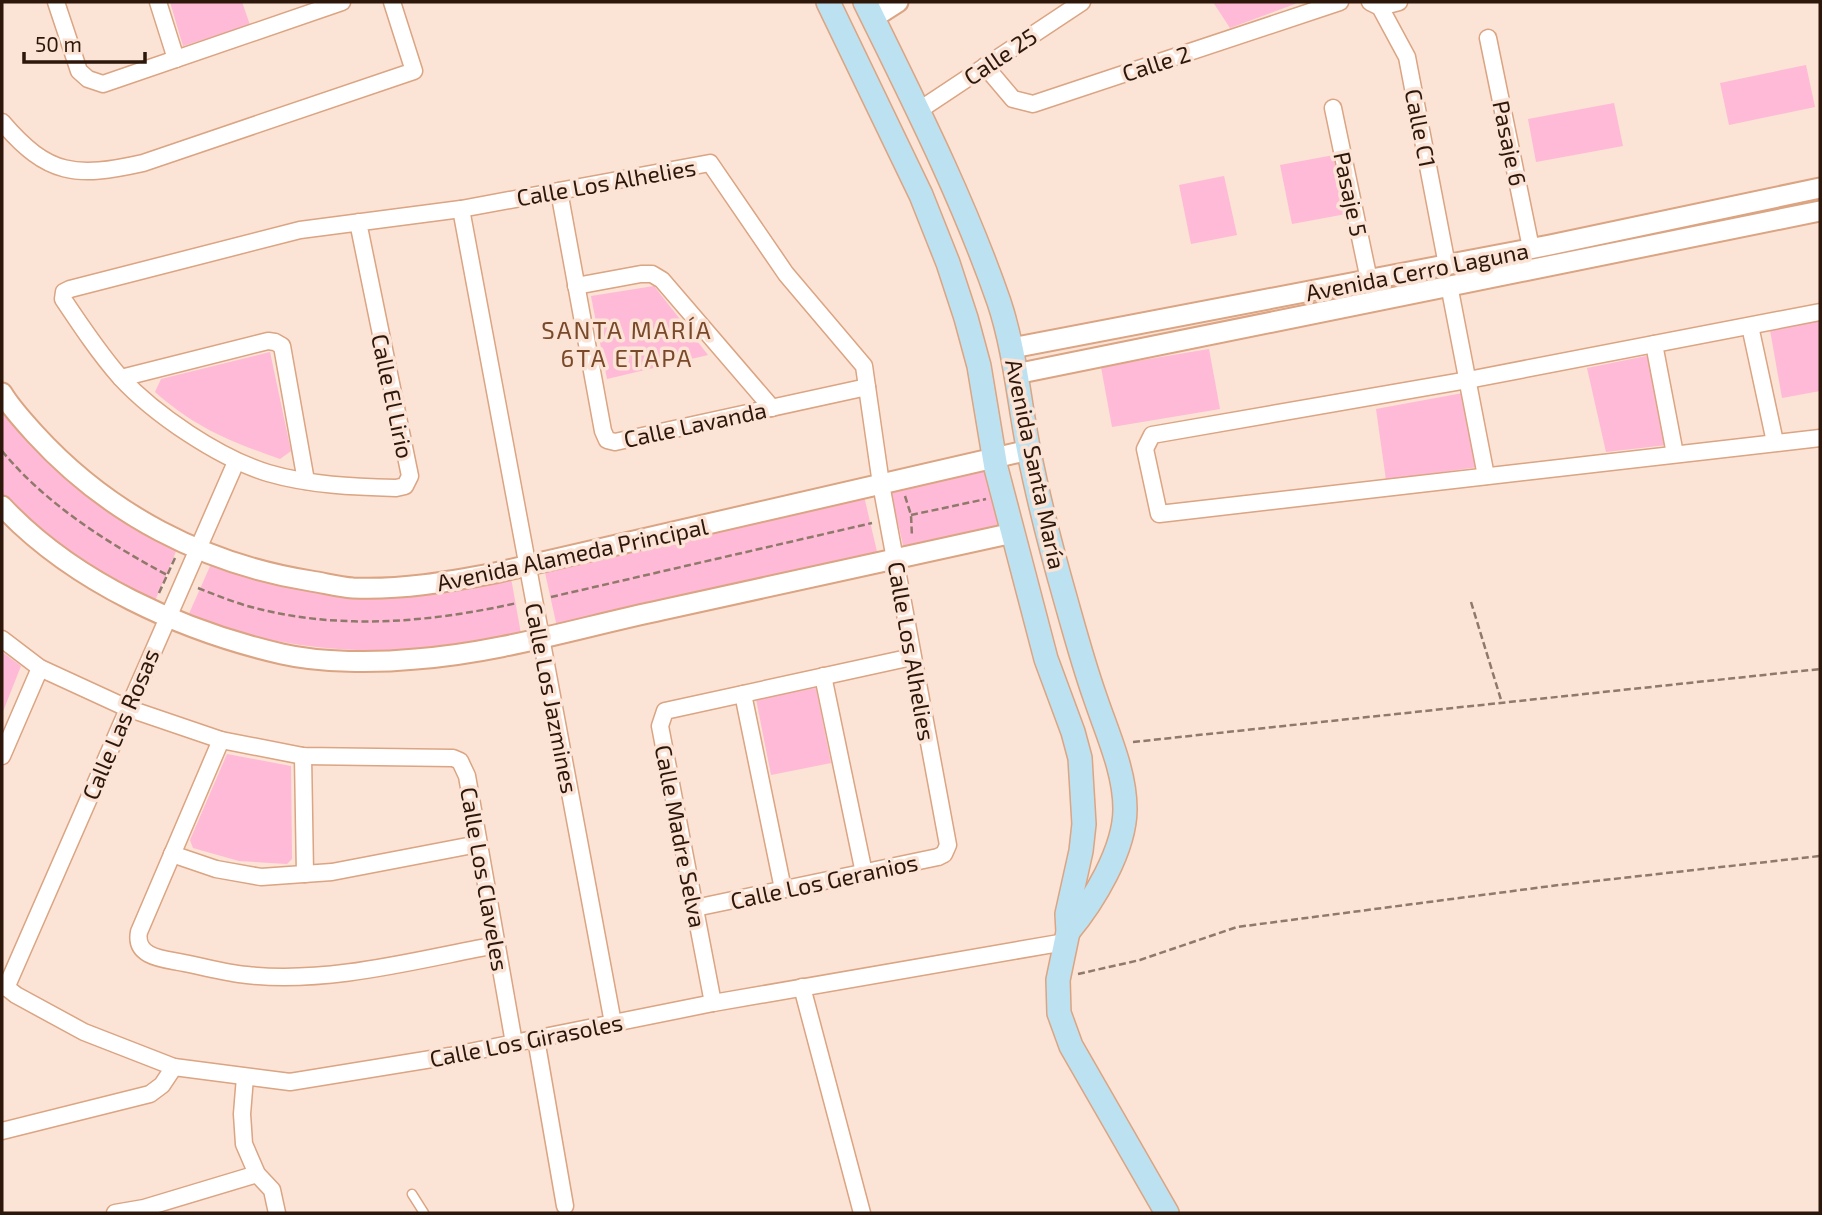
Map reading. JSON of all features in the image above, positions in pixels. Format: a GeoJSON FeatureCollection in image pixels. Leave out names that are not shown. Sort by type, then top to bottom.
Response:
{"type":"FeatureCollection","features":[{"type":"Feature","properties":{"kind":"main road","name":"Avenida Santa María"},"geometry":{"type":"LineString","coordinates":[[828,2],[921,195],[948,263],[979,366],[995,458],[1046,659],[1080,758],[1084,824],[1058,980],[1059,1013],[1071,1046],[1167,1213]]}},
{"type":"Feature","properties":{"kind":"main road","name":"Avenida Santa María"},"geometry":{"type":"LineString","coordinates":[[869,10],[952,181],[999,303],[1012,348],[1045,525],[1094,695],[1112,744],[1125,797],[1123,830],[1108,869],[1066,937]]}},
{"type":"Feature","properties":{"kind":"street"},"geometry":{"type":"LineString","coordinates":[[56,2],[79,71],[88,79],[103,84],[176,59],[303,8],[342,2]]}},
{"type":"Feature","properties":{"kind":"street"},"geometry":{"type":"LineString","coordinates":[[158,2],[176,59]]}},
{"type":"Feature","properties":{"kind":"street"},"geometry":{"type":"LineString","coordinates":[[2,122],[43,161],[73,171],[106,171],[143,163],[414,71],[392,2]]}},
{"type":"Feature","properties":{"kind":"street"},"geometry":{"type":"LineString","coordinates":[[869,10],[898,2]]}},
{"type":"Feature","properties":{"kind":"street","name":"Calle 25"},"geometry":{"type":"LineString","coordinates":[[918,111],[1082,2]]}},
{"type":"Feature","properties":{"kind":"street","name":"Calle 2"},"geometry":{"type":"LineString","coordinates":[[985,66],[1013,99],[1033,104],[1340,2]]}},
{"type":"Feature","properties":{"kind":"street"},"geometry":{"type":"LineString","coordinates":[[1375,4],[1399,2]]}},
{"type":"Feature","properties":{"kind":"street","name":"Calle C1"},"geometry":{"type":"LineString","coordinates":[[1375,4],[1407,57],[1447,265]]}},
{"type":"Feature","properties":{"kind":"street","name":"Pasaje 6"},"geometry":{"type":"LineString","coordinates":[[1488,38],[1531,248]]}},
{"type":"Feature","properties":{"kind":"street","name":"Pasaje 5"},"geometry":{"type":"LineString","coordinates":[[1333,108],[1369,280]]}},
{"type":"Feature","properties":{"kind":"street","name":"Calle Los Alhelies"},"geometry":{"type":"LineString","coordinates":[[64,292],[300,230],[461,208],[710,163],[786,274],[864,366],[881,484],[948,845]]}},
{"type":"Feature","properties":{"kind":"street","name":"Avenida Cerro Laguna"},"geometry":{"type":"LineString","coordinates":[[1012,348],[1447,265],[1820,188]]}},
{"type":"Feature","properties":{"kind":"street","name":"Calle Lavanda"},"geometry":{"type":"LineString","coordinates":[[559,191],[603,431],[607,440],[615,442],[867,387]]}},
{"type":"Feature","properties":{"kind":"street","name":"Calle Los Jazmines"},"geometry":{"type":"LineString","coordinates":[[461,208],[613,1023]]}},
{"type":"Feature","properties":{"kind":"street"},"geometry":{"type":"LineString","coordinates":[[1016,374],[1820,211]]}},
{"type":"Feature","properties":{"kind":"street","name":"Calle El Lirio"},"geometry":{"type":"LineString","coordinates":[[64,292],[63,299],[89,338],[121,378],[160,412],[197,439],[236,462],[270,474],[306,481],[396,488],[405,486],[410,476],[358,222]]}},
{"type":"Feature","properties":{"kind":"street"},"geometry":{"type":"LineString","coordinates":[[576,286],[641,274],[652,274],[662,279],[772,408]]}},
{"type":"Feature","properties":{"kind":"street"},"geometry":{"type":"LineString","coordinates":[[1449,285],[1486,476]]}},
{"type":"Feature","properties":{"kind":"street"},"geometry":{"type":"LineString","coordinates":[[1820,312],[1468,380],[1152,435],[1145,449],[1159,514],[1820,438]]}},
{"type":"Feature","properties":{"kind":"street"},"geometry":{"type":"LineString","coordinates":[[1750,326],[1775,442]]}},
{"type":"Feature","properties":{"kind":"street"},"geometry":{"type":"LineString","coordinates":[[121,378],[268,341],[275,342],[282,346],[306,481]]}},
{"type":"Feature","properties":{"kind":"street"},"geometry":{"type":"LineString","coordinates":[[1654,344],[1675,454]]}},
{"type":"Feature","properties":{"kind":"street","name":"Avenida Alameda Principal"},"geometry":{"type":"LineString","coordinates":[[2,393],[9,405],[43,442],[85,483],[124,511],[196,549],[225,561],[287,578],[352,588],[429,585],[528,566],[1029,450]]}},
{"type":"Feature","properties":{"kind":"street","name":"Calle Las Rosas"},"geometry":{"type":"LineString","coordinates":[[4,986],[236,462]]}},
{"type":"Feature","properties":{"kind":"street"},"geometry":{"type":"LineString","coordinates":[[2,506],[50,549],[120,595],[167,616],[220,636],[285,654],[355,661],[415,660],[484,651],[1013,533]]}},
{"type":"Feature","properties":{"kind":"street","name":"Calle Los Claveles"},"geometry":{"type":"LineString","coordinates":[[2,639],[40,668],[127,708],[221,740],[303,756],[453,758],[460,761],[467,776],[514,1044]]}},
{"type":"Feature","properties":{"kind":"street","name":"Calle Madre Selva"},"geometry":{"type":"LineString","coordinates":[[713,1003],[660,726],[665,711],[912,657]]}},
{"type":"Feature","properties":{"kind":"street"},"geometry":{"type":"LineString","coordinates":[[2,756],[40,668]]}},
{"type":"Feature","properties":{"kind":"street"},"geometry":{"type":"LineString","coordinates":[[823,676],[864,873]]}},
{"type":"Feature","properties":{"kind":"street"},"geometry":{"type":"LineString","coordinates":[[743,694],[783,889]]}},
{"type":"Feature","properties":{"kind":"street"},"geometry":{"type":"LineString","coordinates":[[221,740],[139,932],[137,941],[140,948],[155,957],[248,975],[330,975],[496,945]]}},
{"type":"Feature","properties":{"kind":"street"},"geometry":{"type":"LineString","coordinates":[[303,756],[305,874]]}},
{"type":"Feature","properties":{"kind":"street"},"geometry":{"type":"LineString","coordinates":[[172,854],[216,869],[261,877],[332,872],[478,844]]}},
{"type":"Feature","properties":{"kind":"street","name":"Calle Los Geranios"},"geometry":{"type":"LineString","coordinates":[[695,908],[937,857],[944,854],[948,845]]}},
{"type":"Feature","properties":{"kind":"street","name":"Calle Los Girasoles"},"geometry":{"type":"LineString","coordinates":[[4,986],[84,1032],[174,1067],[290,1082],[450,1056],[713,1003],[1066,937]]}},
{"type":"Feature","properties":{"kind":"street"},"geometry":{"type":"LineString","coordinates":[[802,987],[862,1213]]}},
{"type":"Feature","properties":{"kind":"street"},"geometry":{"type":"LineString","coordinates":[[536,1039],[565,1206]]}},
{"type":"Feature","properties":{"kind":"street"},"geometry":{"type":"LineString","coordinates":[[2,1131],[150,1094],[162,1085],[174,1067]]}},
{"type":"Feature","properties":{"kind":"street"},"geometry":{"type":"LineString","coordinates":[[245,1077],[242,1114],[244,1144],[257,1174],[272,1190],[277,1213]]}},
{"type":"Feature","properties":{"kind":"street"},"geometry":{"type":"LineString","coordinates":[[116,1213],[144,1211],[257,1174]]}},
{"type":"Feature","properties":{"kind":"lane"},"geometry":{"type":"LineString","coordinates":[[412,1194],[425,1213]]}},
{"type":"Feature","properties":{"kind":"path"},"geometry":{"type":"LineString","coordinates":[[2,451],[51,499],[84,525],[123,551],[167,575]]}},
{"type":"Feature","properties":{"kind":"path"},"geometry":{"type":"LineString","coordinates":[[902,486],[911,515],[912,547]]}},
{"type":"Feature","properties":{"kind":"path"},"geometry":{"type":"LineString","coordinates":[[911,515],[986,499]]}},
{"type":"Feature","properties":{"kind":"path"},"geometry":{"type":"LineString","coordinates":[[551,597],[875,522]]}},
{"type":"Feature","properties":{"kind":"path"},"geometry":{"type":"LineString","coordinates":[[158,596],[177,553]]}},
{"type":"Feature","properties":{"kind":"path"},"geometry":{"type":"LineString","coordinates":[[198,588],[244,605],[295,616],[372,622],[421,620],[517,603]]}},
{"type":"Feature","properties":{"kind":"path"},"geometry":{"type":"LineString","coordinates":[[1471,603],[1502,703]]}},
{"type":"Feature","properties":{"kind":"path"},"geometry":{"type":"LineString","coordinates":[[1112,744],[1820,669]]}},
{"type":"Feature","properties":{"kind":"path"},"geometry":{"type":"LineString","coordinates":[[1058,980],[1140,960],[1237,927],[1559,885],[1820,856]]}},
{"type":"Feature","properties":{"kind":"shaded area"},"geometry":{"type":"Polygon","coordinates":[[[170,2],[242,2],[250,25],[183,46],[170,2]]]}},
{"type":"Feature","properties":{"kind":"shaded area"},"geometry":{"type":"Polygon","coordinates":[[[1213,2],[1300,2],[1230,28],[1213,2]]]}},
{"type":"Feature","properties":{"kind":"shaded area"},"geometry":{"type":"Polygon","coordinates":[[[1806,65],[1815,107],[1729,125],[1720,83],[1806,65]]]}},
{"type":"Feature","properties":{"kind":"shaded area"},"geometry":{"type":"Polygon","coordinates":[[[1614,103],[1623,146],[1536,162],[1528,119],[1614,103]]]}},
{"type":"Feature","properties":{"kind":"shaded area"},"geometry":{"type":"Polygon","coordinates":[[[1334,155],[1346,214],[1292,224],[1280,165],[1334,155]]]}},
{"type":"Feature","properties":{"kind":"shaded area"},"geometry":{"type":"Polygon","coordinates":[[[1224,176],[1237,235],[1191,244],[1179,185],[1224,176]]]}},
{"type":"Feature","properties":{"kind":"shaded area"},"geometry":{"type":"Polygon","coordinates":[[[654,286],[708,355],[607,379],[591,296],[654,286]]]}},
{"type":"Feature","properties":{"kind":"shaded area"},"geometry":{"type":"Polygon","coordinates":[[[1820,321],[1820,391],[1782,398],[1770,330],[1820,321]]]}},
{"type":"Feature","properties":{"kind":"shaded area"},"geometry":{"type":"Polygon","coordinates":[[[1209,349],[1220,409],[1112,427],[1101,367],[1209,349]]]}},
{"type":"Feature","properties":{"kind":"shaded area"},"geometry":{"type":"Polygon","coordinates":[[[270,352],[291,451],[280,459],[199,424],[155,392],[161,379],[270,352]]]}},
{"type":"Feature","properties":{"kind":"shaded area"},"geometry":{"type":"Polygon","coordinates":[[[1651,355],[1667,445],[1606,452],[1587,368],[1651,355]]]}},
{"type":"Feature","properties":{"kind":"shaded area"},"geometry":{"type":"Polygon","coordinates":[[[1463,393],[1478,467],[1386,480],[1376,409],[1463,393]]]}},
{"type":"Feature","properties":{"kind":"shaded area"},"geometry":{"type":"Polygon","coordinates":[[[2,405],[58,469],[97,503],[177,549],[154,603],[73,557],[36,528],[2,496],[2,405]]]}},
{"type":"Feature","properties":{"kind":"shaded area"},"geometry":{"type":"Polygon","coordinates":[[[990,468],[1003,528],[904,549],[890,489],[990,468]]]}},
{"type":"Feature","properties":{"kind":"shaded area"},"geometry":{"type":"Polygon","coordinates":[[[864,496],[878,556],[557,627],[544,568],[864,496]]]}},
{"type":"Feature","properties":{"kind":"shaded area"},"geometry":{"type":"Polygon","coordinates":[[[211,564],[298,589],[372,597],[412,595],[511,578],[521,634],[437,648],[395,650],[353,650],[270,640],[188,616],[211,564]]]}},
{"type":"Feature","properties":{"kind":"shaded area"},"geometry":{"type":"Polygon","coordinates":[[[2,652],[21,666],[2,714],[2,652]]]}},
{"type":"Feature","properties":{"kind":"shaded area"},"geometry":{"type":"Polygon","coordinates":[[[816,688],[831,763],[771,775],[756,699],[816,688]]]}},
{"type":"Feature","properties":{"kind":"shaded area"},"geometry":{"type":"Polygon","coordinates":[[[227,754],[291,766],[292,859],[287,864],[239,861],[193,848],[190,840],[227,754]]]}},
{"type":"Feature","properties":{"kind":"district","name":"SANTA MARÍA 6TA ETAPA"},"geometry":{"type":"Point","coordinates":[627,343]}}]}
